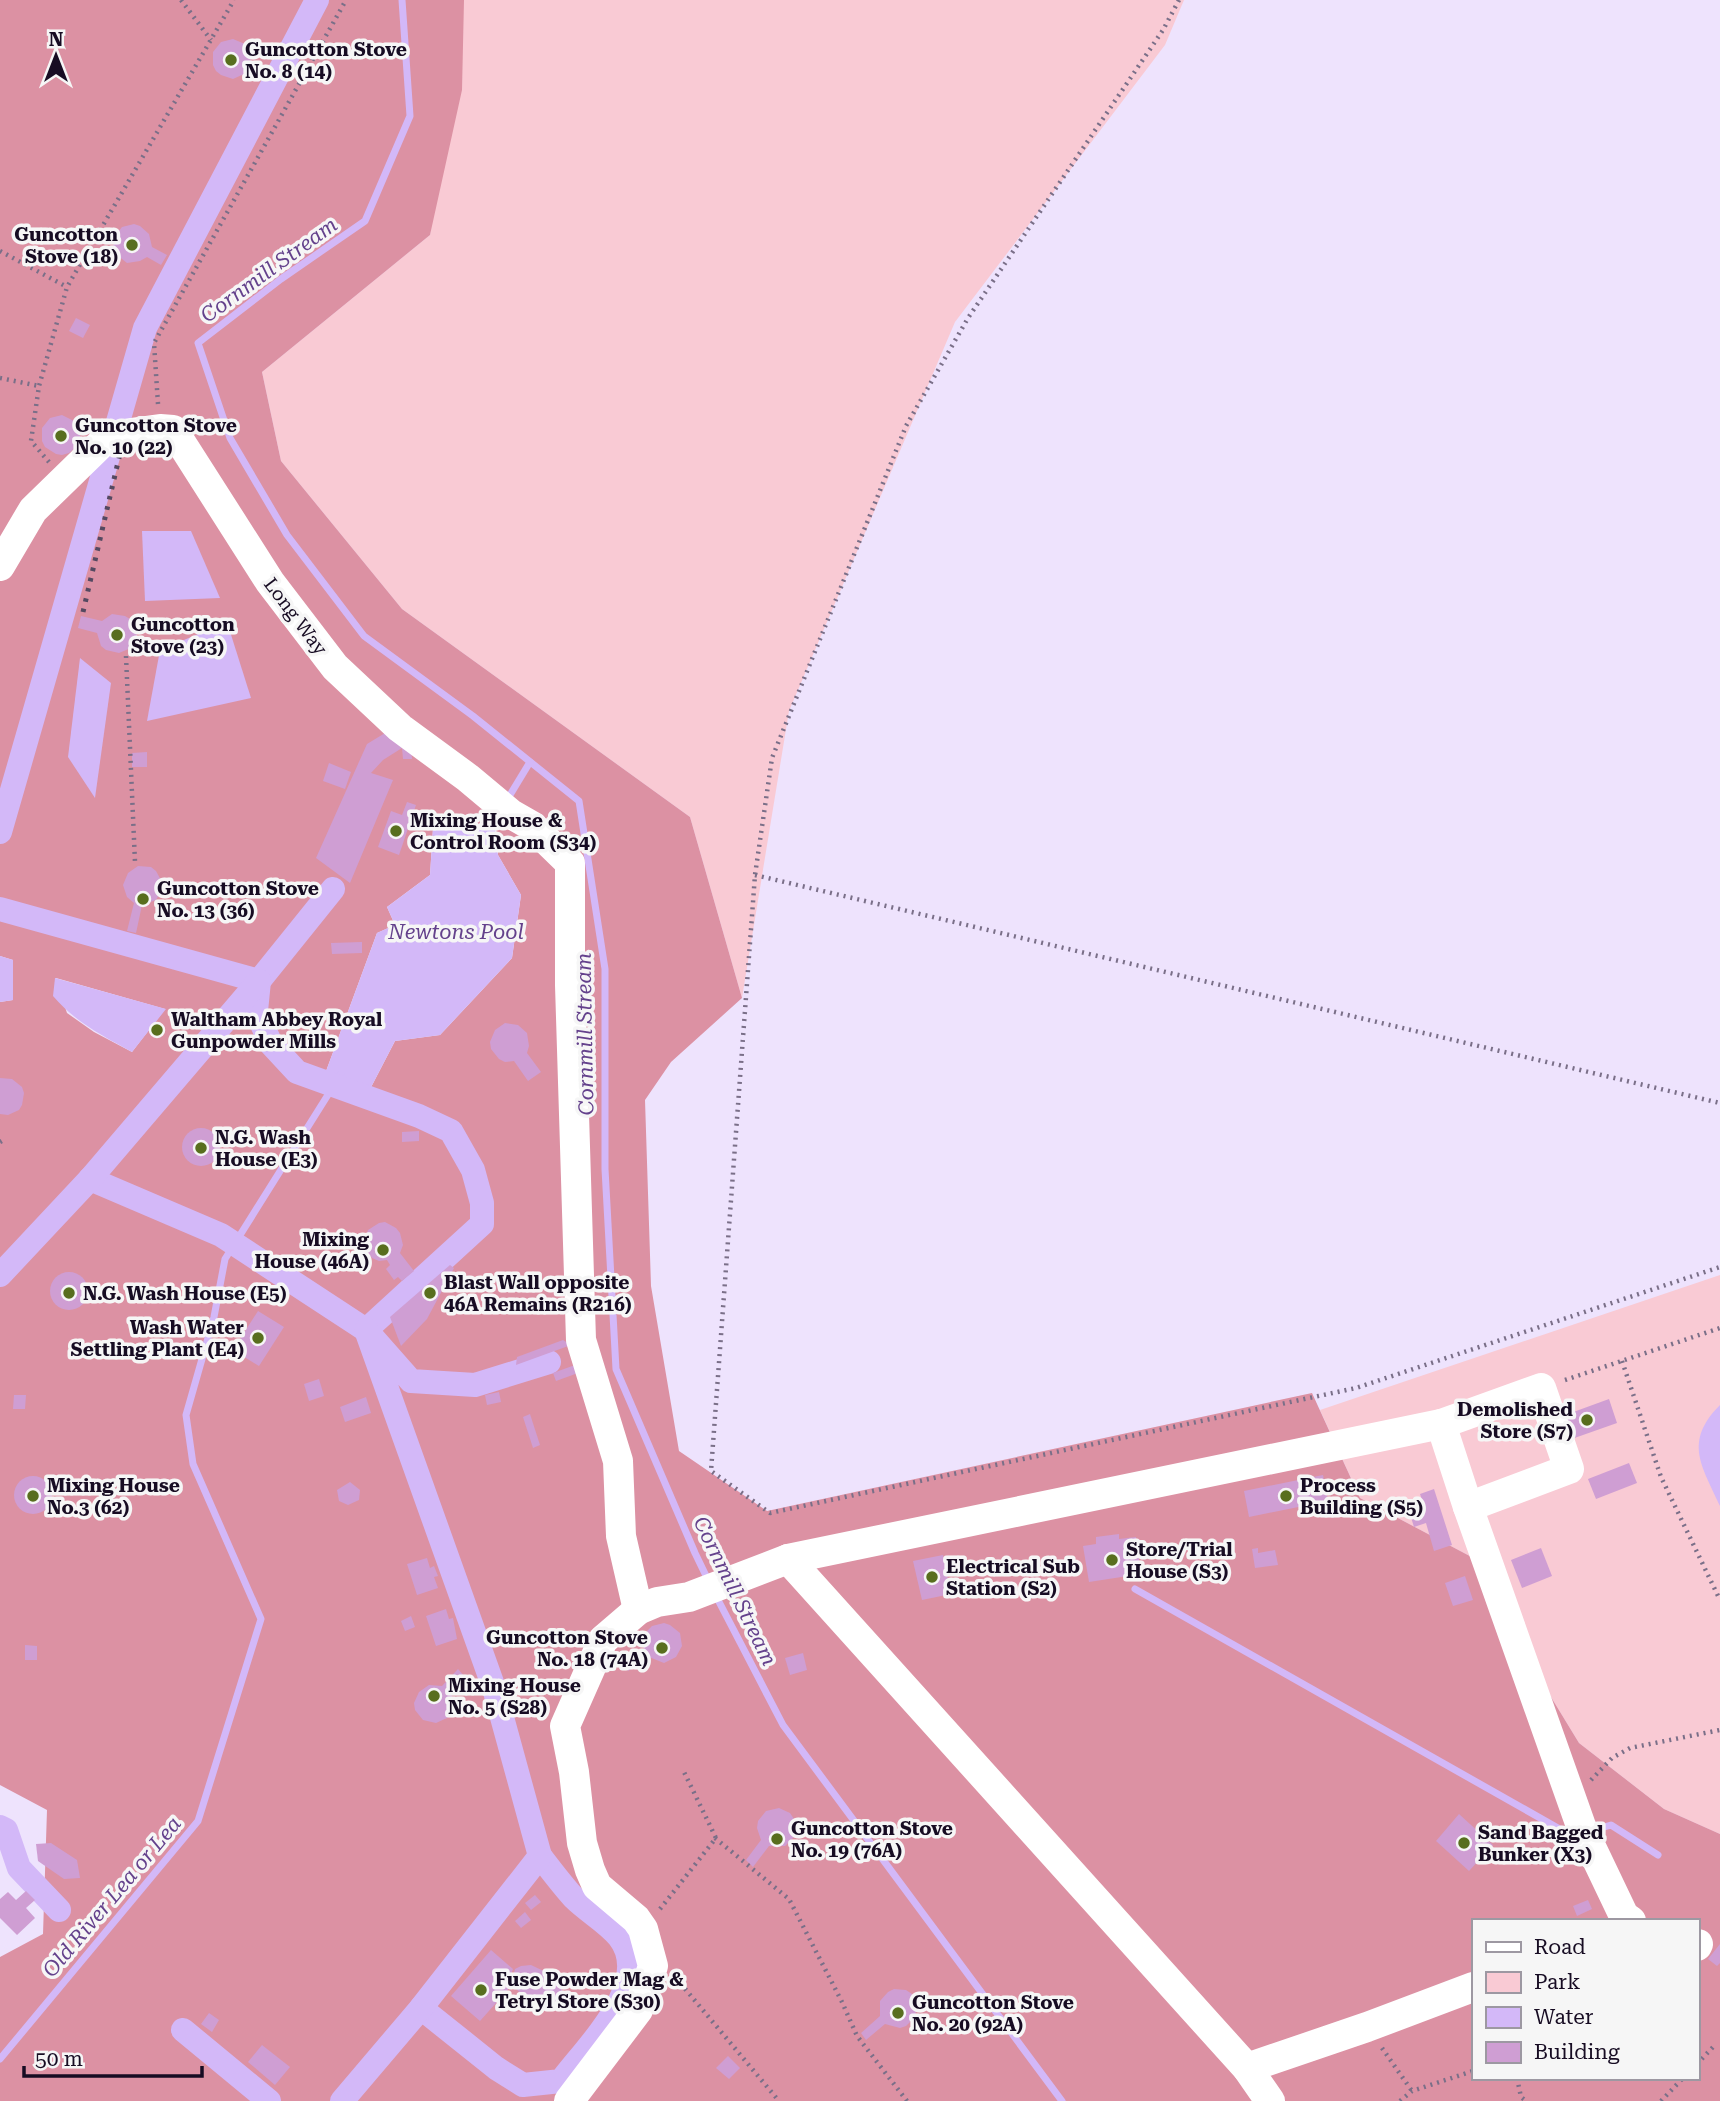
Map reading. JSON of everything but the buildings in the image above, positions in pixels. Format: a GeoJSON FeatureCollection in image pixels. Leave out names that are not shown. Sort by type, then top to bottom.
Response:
{"type":"FeatureCollection","features":[{"type":"Feature","properties":{"kind":"lane"},"geometry":{"type":"LineString","coordinates":[[0,566],[33,510],[62,480],[116,435],[160,429]]}},
{"type":"Feature","properties":{"kind":"lane","name":"Long Way"},"geometry":{"type":"LineString","coordinates":[[160,429],[173,430],[270,582],[335,667],[400,729],[531,826],[570,863],[570,985],[581,1340],[618,1461],[621,1536],[638,1610]]}},
{"type":"Feature","properties":{"kind":"lane"},"geometry":{"type":"LineString","coordinates":[[569,2101],[638,2010],[653,1966],[643,1929],[636,1919],[597,1886],[590,1870],[582,1843],[574,1772],[565,1726],[603,1640],[638,1610],[657,1602],[689,1597],[788,1559],[1441,1424],[1541,1388],[1569,1469],[1468,1507]]}},
{"type":"Feature","properties":{"kind":"lane"},"geometry":{"type":"LineString","coordinates":[[1441,1424],[1584,1833],[1625,1919]]}},
{"type":"Feature","properties":{"kind":"lane"},"geometry":{"type":"LineString","coordinates":[[788,1559],[1247,2068],[1270,2101]]}},
{"type":"Feature","properties":{"kind":"lane"},"geometry":{"type":"LineString","coordinates":[[1247,2068],[1472,1987]]}},
{"type":"Feature","properties":{"kind":"path"},"geometry":{"type":"LineString","coordinates":[[181,0],[211,40]]}},
{"type":"Feature","properties":{"kind":"path"},"geometry":{"type":"LineString","coordinates":[[62,480],[31,441],[39,386],[67,287],[234,0]]}},
{"type":"Feature","properties":{"kind":"path"},"geometry":{"type":"LineString","coordinates":[[160,429],[155,342],[346,0]]}},
{"type":"Feature","properties":{"kind":"path"},"geometry":{"type":"LineString","coordinates":[[1179,0],[1163,30],[968,318],[906,426],[772,758],[755,875],[711,1471],[770,1513],[1356,1388],[1720,1267]]}},
{"type":"Feature","properties":{"kind":"path"},"geometry":{"type":"LineString","coordinates":[[0,251],[67,287]]}},
{"type":"Feature","properties":{"kind":"path"},"geometry":{"type":"LineString","coordinates":[[0,378],[39,386]]}},
{"type":"Feature","properties":{"kind":"path"},"geometry":{"type":"LineString","coordinates":[[126,656],[135,862]]}},
{"type":"Feature","properties":{"kind":"path"},"geometry":{"type":"LineString","coordinates":[[755,875],[1720,1103]]}},
{"type":"Feature","properties":{"kind":"path"},"geometry":{"type":"LineString","coordinates":[[1541,1388],[1720,1328]]}},
{"type":"Feature","properties":{"kind":"path"},"geometry":{"type":"LineString","coordinates":[[1622,1361],[1661,1477],[1720,1600]]}},
{"type":"Feature","properties":{"kind":"path"},"geometry":{"type":"LineString","coordinates":[[1590,1780],[1612,1758],[1630,1748],[1720,1730]]}},
{"type":"Feature","properties":{"kind":"path"},"geometry":{"type":"LineString","coordinates":[[684,1772],[716,1838],[789,1899],[857,2036],[907,2101]]}},
{"type":"Feature","properties":{"kind":"path"},"geometry":{"type":"LineString","coordinates":[[643,1929],[716,1838]]}},
{"type":"Feature","properties":{"kind":"path"},"geometry":{"type":"LineString","coordinates":[[653,1966],[674,1977],[779,2101]]}},
{"type":"Feature","properties":{"kind":"path"},"geometry":{"type":"LineString","coordinates":[[1367,2027],[1412,2091]]}},
{"type":"Feature","properties":{"kind":"path"},"geometry":{"type":"LineString","coordinates":[[1699,2062],[1714,2046]]}},
{"type":"Feature","properties":{"kind":"path"},"geometry":{"type":"LineString","coordinates":[[1400,2101],[1412,2091],[1472,2071]]}},
{"type":"Feature","properties":{"kind":"path"},"geometry":{"type":"LineString","coordinates":[[1517,2080],[1521,2097],[1526,2101]]}},
{"type":"Feature","properties":{"kind":"path"},"geometry":{"type":"LineString","coordinates":[[1661,2101],[1681,2080]]}},
{"type":"Feature","properties":{"kind":"green space"},"geometry":{"type":"Polygon","coordinates":[[[458,0],[1184,0],[1165,45],[955,322],[789,711],[742,998],[690,817],[402,609],[281,461],[262,372],[430,235],[458,0]]]}},
{"type":"Feature","properties":{"kind":"green space"},"geometry":{"type":"Polygon","coordinates":[[[1720,1275],[1720,1834],[1664,1809],[1579,1743],[1529,1661],[1481,1562],[1360,1498],[1320,1410],[1720,1275]]]}},
{"type":"Feature","properties":{"kind":"shaded area"},"geometry":{"type":"Polygon","coordinates":[[[0,0],[464,0],[462,90],[430,235],[262,372],[281,461],[402,609],[690,817],[742,998],[671,1062],[645,1100],[651,1286],[679,1451],[767,1511],[1312,1393],[1360,1498],[1481,1562],[1529,1661],[1579,1743],[1664,1809],[1720,1834],[1720,2101],[0,2101],[0,1957],[43,1934],[47,1810],[0,1785],[0,1002],[13,1000],[13,960],[0,956],[0,0]],[[495,807],[476,834],[433,828],[430,875],[387,907],[395,925],[377,933],[325,1074],[367,1095],[395,1041],[440,1035],[512,958],[521,895],[498,855],[495,807]],[[55,978],[67,1013],[94,1032],[132,1052],[165,1009],[55,978]]]}},
{"type":"Feature","properties":{"kind":"water"},"geometry":{"type":"Polygon","coordinates":[[[142,531],[191,531],[220,598],[145,601],[142,531]]]}},
{"type":"Feature","properties":{"kind":"water"},"geometry":{"type":"Polygon","coordinates":[[[227,622],[251,698],[147,721],[160,650],[227,622]]]}},
{"type":"Feature","properties":{"kind":"water"},"geometry":{"type":"Polygon","coordinates":[[[80,658],[111,683],[95,798],[68,757],[80,658]]]}},
{"type":"Feature","properties":{"kind":"water","name":"Newtons Pool"},"geometry":{"type":"Polygon","coordinates":[[[496,806],[506,814],[495,831],[498,855],[521,895],[512,958],[440,1035],[395,1041],[367,1095],[325,1074],[377,933],[395,925],[387,907],[430,875],[433,828],[443,815],[458,816],[476,833],[496,806]]]}},
{"type":"Feature","properties":{"kind":"water"},"geometry":{"type":"Polygon","coordinates":[[[0,956],[13,960],[13,1000],[0,1002],[0,956]]]}},
{"type":"Feature","properties":{"kind":"water"},"geometry":{"type":"Polygon","coordinates":[[[55,978],[166,1009],[132,1052],[90,1028],[62,1005],[53,996],[55,978]]]}},
{"type":"Feature","properties":{"kind":"water"},"geometry":{"type":"Polygon","coordinates":[[[1720,1405],[1720,1506],[1702,1466],[1699,1443],[1709,1418],[1720,1405]]]}},
{"type":"Feature","properties":{"kind":"waterway"},"geometry":{"type":"LineString","coordinates":[[0,832],[145,328],[317,0]]}},
{"type":"Feature","properties":{"kind":"waterway","name":"Cornmill Stream"},"geometry":{"type":"LineString","coordinates":[[402,0],[410,116],[365,221],[281,279],[198,343],[230,438],[287,535],[364,636],[473,716],[579,801],[605,969],[605,1169],[616,1369],[709,1582]]}},
{"type":"Feature","properties":{"kind":"waterway","name":"Old River Lea or Lea"},"geometry":{"type":"LineString","coordinates":[[507,800],[530,762]]}},
{"type":"Feature","properties":{"kind":"waterway"},"geometry":{"type":"LineString","coordinates":[[0,909],[259,981],[333,889]]}},
{"type":"Feature","properties":{"kind":"waterway"},"geometry":{"type":"LineString","coordinates":[[90,1179],[221,1235],[366,1330],[482,1224],[482,1203],[473,1170],[451,1131],[419,1116],[297,1072],[271,1044],[256,1011],[259,981]]}},
{"type":"Feature","properties":{"kind":"waterway"},"geometry":{"type":"LineString","coordinates":[[0,1275],[90,1179],[259,981]]}},
{"type":"Feature","properties":{"kind":"waterway","name":"Old River Lea or Lea"},"geometry":{"type":"LineString","coordinates":[[0,2059],[198,1821],[261,1619],[193,1464],[186,1415],[214,1317],[225,1259],[341,1074]]}},
{"type":"Feature","properties":{"kind":"waterway"},"geometry":{"type":"LineString","coordinates":[[342,2101],[421,2008],[540,1856],[494,1688],[366,1330],[411,1381],[475,1385],[549,1362]]}},
{"type":"Feature","properties":{"kind":"waterway"},"geometry":{"type":"LineString","coordinates":[[1135,1589],[1572,1836],[1576,1835]]}},
{"type":"Feature","properties":{"kind":"waterway","name":"Cornmill Stream"},"geometry":{"type":"LineString","coordinates":[[716,1596],[783,1725],[1062,2101]]}},
{"type":"Feature","properties":{"kind":"waterway"},"geometry":{"type":"LineString","coordinates":[[1591,1831],[1611,1825],[1658,1855]]}},
{"type":"Feature","properties":{"kind":"waterway"},"geometry":{"type":"LineString","coordinates":[[0,1827],[6,1830],[19,1868],[59,1910]]}},
{"type":"Feature","properties":{"kind":"waterway"},"geometry":{"type":"LineString","coordinates":[[421,2008],[496,2068],[523,2085],[561,2081],[586,2050],[613,2013],[623,1993],[629,1974],[628,1955],[619,1937],[574,1898],[540,1856]]}},
{"type":"Feature","properties":{"kind":"waterway"},"geometry":{"type":"LineString","coordinates":[[183,2030],[269,2101]]}},
{"type":"Feature","properties":{"kind":"railway"},"geometry":{"type":"LineString","coordinates":[[83,612],[122,445]]}},
{"type":"Feature","properties":{"kind":"place","name":"Guncotton Stove No. 8 (14)"},"geometry":{"type":"Point","coordinates":[231,60]}},
{"type":"Feature","properties":{"kind":"place","name":"Guncotton Stove (18)"},"geometry":{"type":"Point","coordinates":[132,245]}},
{"type":"Feature","properties":{"kind":"place","name":"Guncotton Stove No. 10 (22)"},"geometry":{"type":"Point","coordinates":[61,436]}},
{"type":"Feature","properties":{"kind":"place","name":"Guncotton Stove (23)"},"geometry":{"type":"Point","coordinates":[117,635]}},
{"type":"Feature","properties":{"kind":"place","name":"Mixing House & Control Room (S34)"},"geometry":{"type":"Point","coordinates":[396,831]}},
{"type":"Feature","properties":{"kind":"place","name":"Guncotton Stove No. 13 (36)"},"geometry":{"type":"Point","coordinates":[143,899]}},
{"type":"Feature","properties":{"kind":"place","name":"Waltham Abbey Royal Gunpowder Mills"},"geometry":{"type":"Point","coordinates":[157,1030]}},
{"type":"Feature","properties":{"kind":"place","name":"N.G. Wash House (E3)"},"geometry":{"type":"Point","coordinates":[201,1148]}},
{"type":"Feature","properties":{"kind":"place","name":"Mixing House (46A)"},"geometry":{"type":"Point","coordinates":[383,1250]}},
{"type":"Feature","properties":{"kind":"place","name":"N.G. Wash House (E5)"},"geometry":{"type":"Point","coordinates":[69,1293]}},
{"type":"Feature","properties":{"kind":"place","name":"Blast Wall opposite 46A Remains (R216)"},"geometry":{"type":"Point","coordinates":[430,1293]}},
{"type":"Feature","properties":{"kind":"place","name":"Wash Water Settling Plant (E4)"},"geometry":{"type":"Point","coordinates":[258,1338]}},
{"type":"Feature","properties":{"kind":"place","name":"Demolished Store (S7)"},"geometry":{"type":"Point","coordinates":[1587,1420]}},
{"type":"Feature","properties":{"kind":"place","name":"Mixing House No.3 (62)"},"geometry":{"type":"Point","coordinates":[33,1496]}},
{"type":"Feature","properties":{"kind":"place","name":"Process Building (S5)"},"geometry":{"type":"Point","coordinates":[1286,1496]}},
{"type":"Feature","properties":{"kind":"place","name":"Store/Trial House (S3)"},"geometry":{"type":"Point","coordinates":[1112,1560]}},
{"type":"Feature","properties":{"kind":"place","name":"Electrical Sub Station (S2)"},"geometry":{"type":"Point","coordinates":[932,1577]}},
{"type":"Feature","properties":{"kind":"place","name":"Guncotton Stove No. 18 (74A)"},"geometry":{"type":"Point","coordinates":[662,1648]}},
{"type":"Feature","properties":{"kind":"place","name":"Mixing House No. 5 (S28)"},"geometry":{"type":"Point","coordinates":[434,1696]}},
{"type":"Feature","properties":{"kind":"place","name":"Guncotton Stove No. 19 (76A)"},"geometry":{"type":"Point","coordinates":[777,1839]}},
{"type":"Feature","properties":{"kind":"place","name":"Sand Bagged Bunker (X3)"},"geometry":{"type":"Point","coordinates":[1464,1843]}},
{"type":"Feature","properties":{"kind":"place","name":"Fuse Powder Mag & Tetryl Store (S30)"},"geometry":{"type":"Point","coordinates":[481,1990]}},
{"type":"Feature","properties":{"kind":"place","name":"Guncotton Stove No. 20 (92A)"},"geometry":{"type":"Point","coordinates":[898,2013]}}]}
